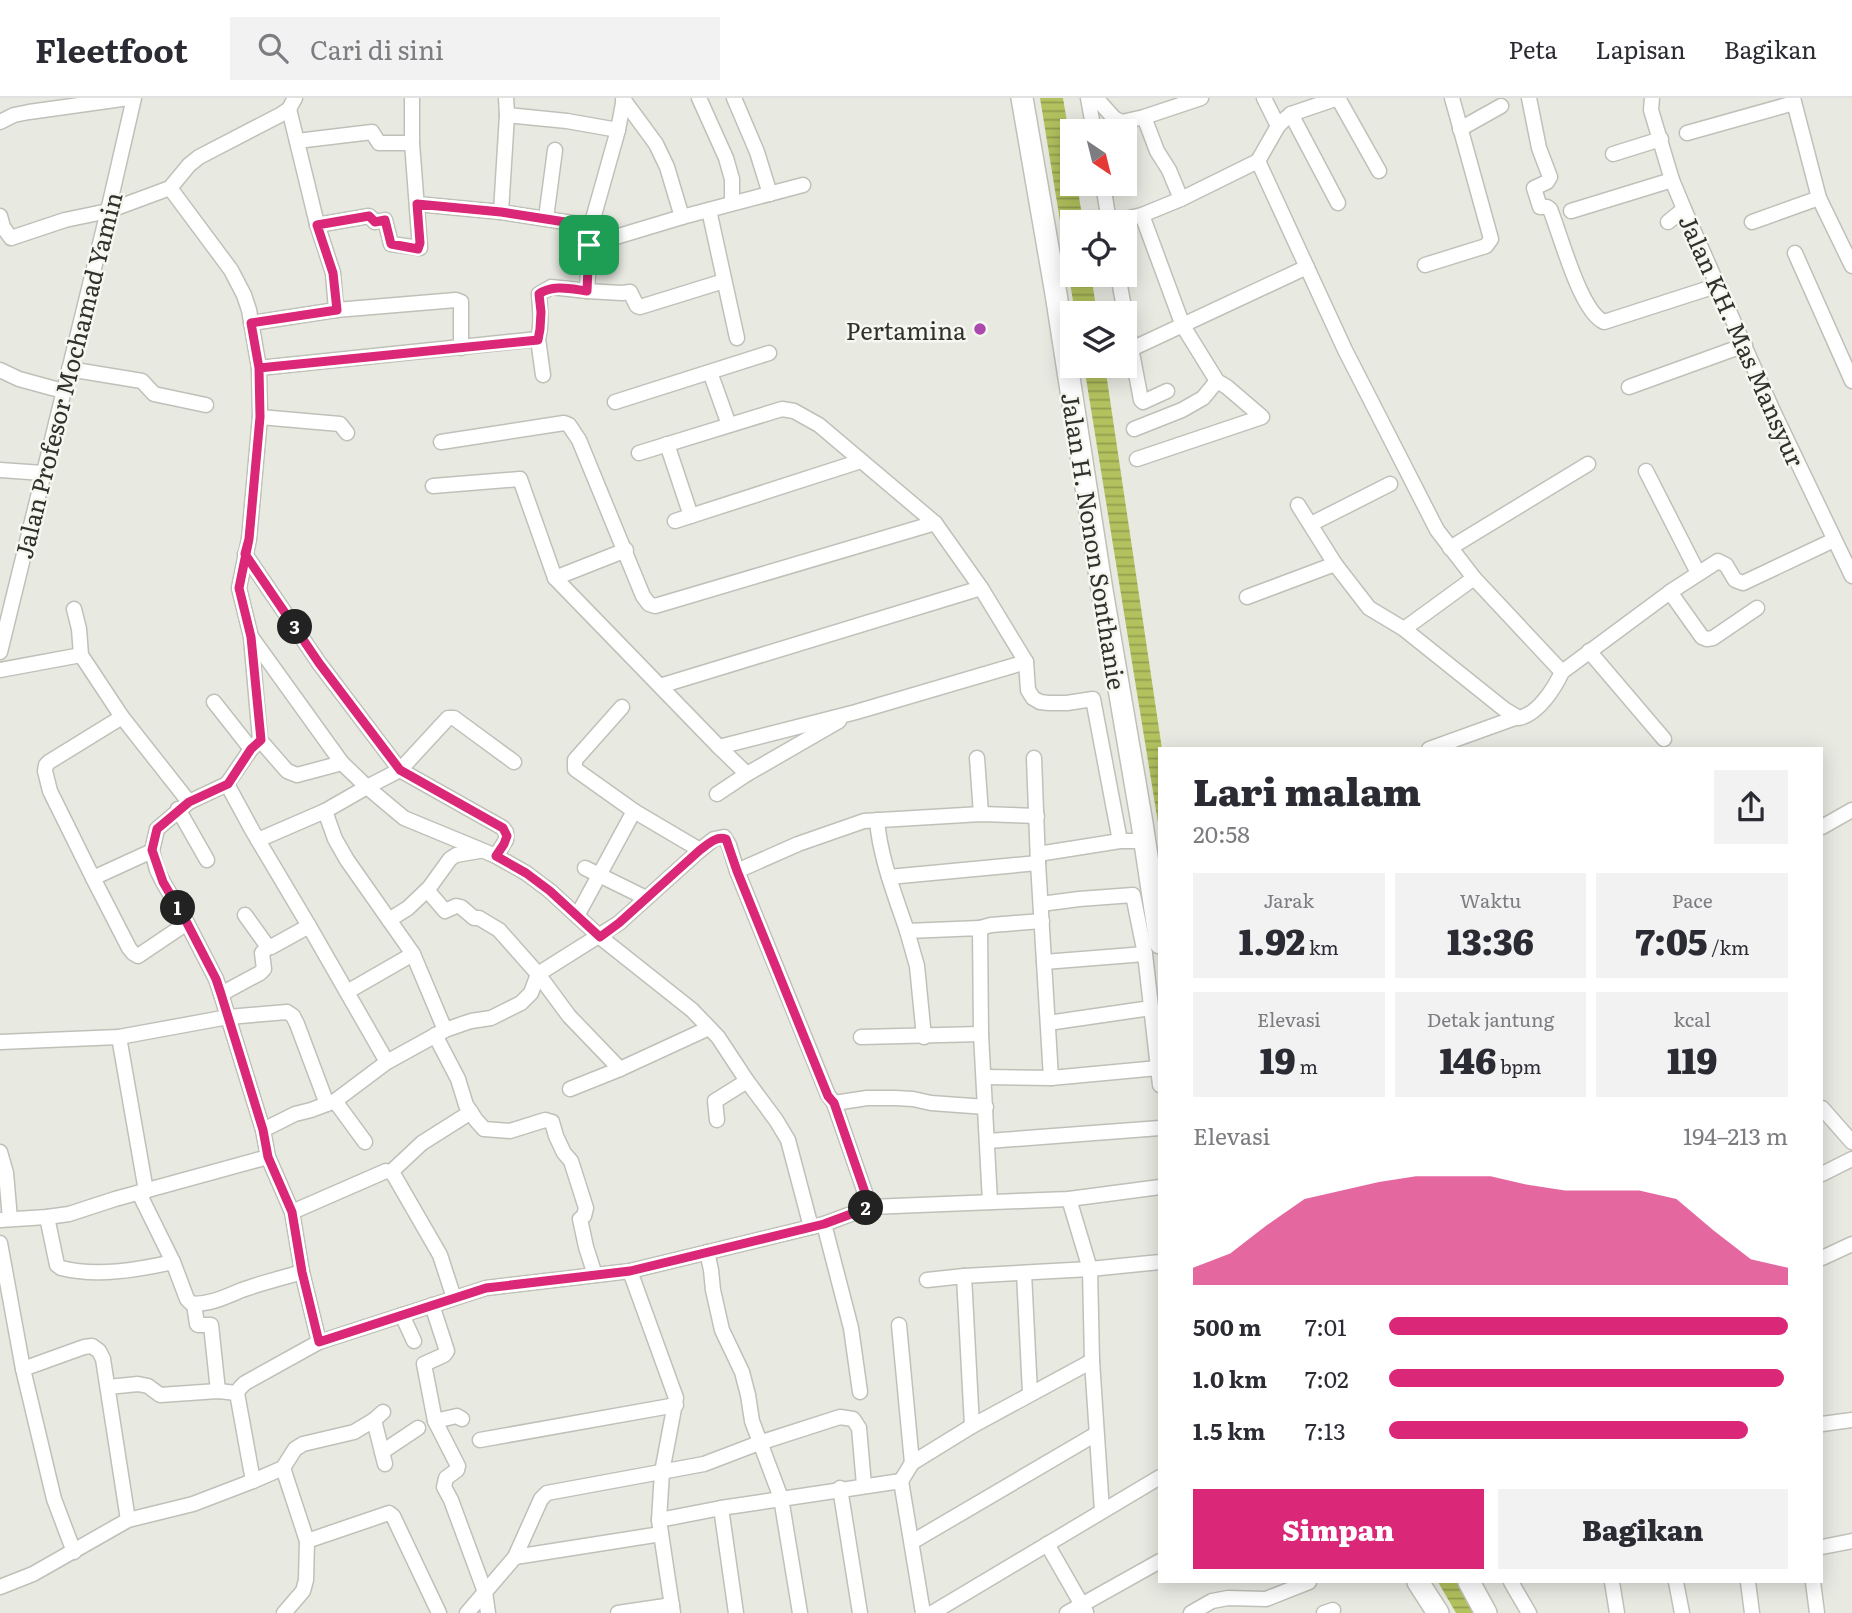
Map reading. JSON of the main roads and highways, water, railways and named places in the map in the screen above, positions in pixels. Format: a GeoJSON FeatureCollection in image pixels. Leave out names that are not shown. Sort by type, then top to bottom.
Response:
{"type":"FeatureCollection","features":[{"type":"Feature","properties":{"kind":"place","name":"Pertamina"},"geometry":{"type":"Point","coordinates":[980,329]}}]}
